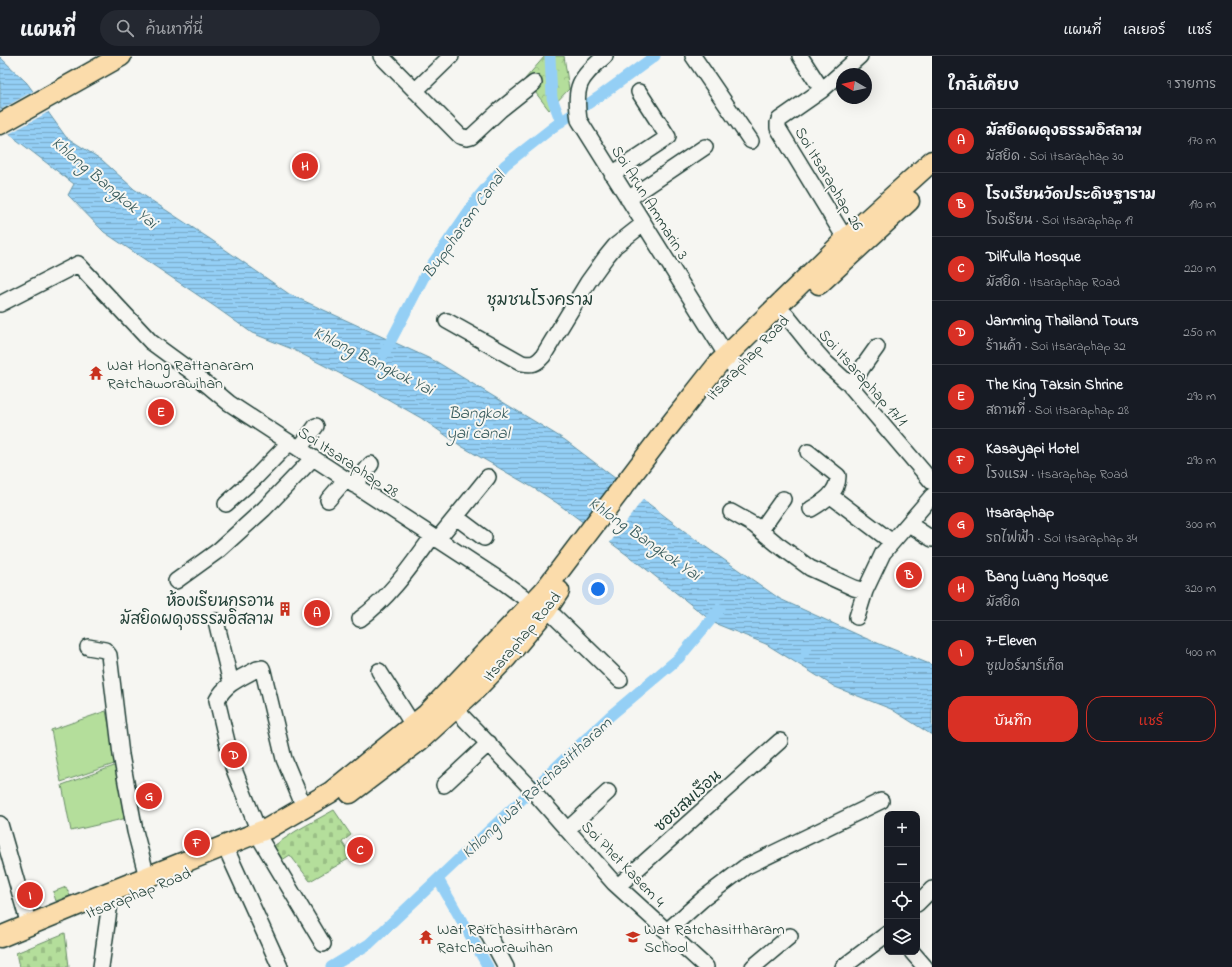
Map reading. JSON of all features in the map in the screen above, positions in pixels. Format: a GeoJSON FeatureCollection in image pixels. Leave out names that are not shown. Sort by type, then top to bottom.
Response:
{"type":"FeatureCollection","features":[{"type":"Feature","properties":{"kind":"main road"},"geometry":{"type":"LineString","coordinates":[[0,124],[121,56]]}},
{"type":"Feature","properties":{"kind":"main road"},"geometry":{"type":"LineString","coordinates":[[729,361],[849,246],[932,161]]}},
{"type":"Feature","properties":{"kind":"main road","name":"Itsaraphap Road"},"geometry":{"type":"LineString","coordinates":[[0,948],[229,855],[260,837],[337,803],[420,740],[450,702],[506,658],[544,601],[672,433],[700,406],[729,361],[786,315],[849,246],[932,179]]}},
{"type":"Feature","properties":{"kind":"main road"},"geometry":{"type":"LineString","coordinates":[[0,937],[147,877],[260,837],[269,828],[331,792],[427,714],[450,702]]}},
{"type":"Feature","properties":{"kind":"street"},"geometry":{"type":"LineString","coordinates":[[381,56],[460,136],[467,138],[471,137],[500,110],[534,83]]}},
{"type":"Feature","properties":{"kind":"street"},"geometry":{"type":"LineString","coordinates":[[415,91],[450,56]]}},
{"type":"Feature","properties":{"kind":"street","name":"Soi Arun Ammarin 3"},"geometry":{"type":"LineString","coordinates":[[605,56],[586,73],[580,84],[576,97],[578,114],[612,174],[729,361]]}},
{"type":"Feature","properties":{"kind":"street"},"geometry":{"type":"LineString","coordinates":[[693,56],[751,141]]}},
{"type":"Feature","properties":{"kind":"street"},"geometry":{"type":"LineString","coordinates":[[800,56],[822,90]]}},
{"type":"Feature","properties":{"kind":"street","name":"Soi Itsaraphap 26"},"geometry":{"type":"LineString","coordinates":[[849,246],[778,128],[778,123],[779,120],[822,90],[860,56]]}},
{"type":"Feature","properties":{"kind":"street"},"geometry":{"type":"LineString","coordinates":[[612,174],[668,137],[639,92]]}},
{"type":"Feature","properties":{"kind":"street"},"geometry":{"type":"LineString","coordinates":[[628,199],[705,147]]}},
{"type":"Feature","properties":{"kind":"street"},"geometry":{"type":"LineString","coordinates":[[447,321],[522,363],[537,363],[543,356],[588,282],[606,257],[615,246],[643,224]]}},
{"type":"Feature","properties":{"kind":"street","name":"Soi Itsaraphap 28"},"geometry":{"type":"LineString","coordinates":[[0,304],[78,264],[151,342],[192,372],[229,402],[503,582],[544,601],[620,680]]}},
{"type":"Feature","properties":{"kind":"street","name":"Soi Itsaraphap 17/1"},"geometry":{"type":"LineString","coordinates":[[786,315],[825,362],[851,387],[932,482]]}},
{"type":"Feature","properties":{"kind":"street"},"geometry":{"type":"LineString","coordinates":[[851,387],[877,347]]}},
{"type":"Feature","properties":{"kind":"street"},"geometry":{"type":"LineString","coordinates":[[226,504],[316,426]]}},
{"type":"Feature","properties":{"kind":"street"},"geometry":{"type":"LineString","coordinates":[[808,452],[838,476],[838,480],[831,496],[811,509]]}},
{"type":"Feature","properties":{"kind":"street"},"geometry":{"type":"LineString","coordinates":[[176,581],[219,550],[264,509],[313,458]]}},
{"type":"Feature","properties":{"kind":"street"},"geometry":{"type":"LineString","coordinates":[[328,500],[371,464]]}},
{"type":"Feature","properties":{"kind":"street"},"geometry":{"type":"LineString","coordinates":[[360,619],[370,612],[403,576],[435,538],[456,517],[488,477]]}},
{"type":"Feature","properties":{"kind":"street"},"geometry":{"type":"LineString","coordinates":[[831,496],[892,542]]}},
{"type":"Feature","properties":{"kind":"street"},"geometry":{"type":"LineString","coordinates":[[858,617],[866,591],[883,553],[932,496]]}},
{"type":"Feature","properties":{"kind":"street"},"geometry":{"type":"LineString","coordinates":[[761,530],[783,499]]}},
{"type":"Feature","properties":{"kind":"street"},"geometry":{"type":"LineString","coordinates":[[731,512],[754,524],[810,568],[854,588],[866,591]]}},
{"type":"Feature","properties":{"kind":"street"},"geometry":{"type":"LineString","coordinates":[[456,517],[484,538]]}},
{"type":"Feature","properties":{"kind":"street"},"geometry":{"type":"LineString","coordinates":[[909,524],[932,539]]}},
{"type":"Feature","properties":{"kind":"street"},"geometry":{"type":"LineString","coordinates":[[216,621],[231,683]]}},
{"type":"Feature","properties":{"kind":"street"},"geometry":{"type":"LineString","coordinates":[[88,647],[105,650],[109,655],[121,755],[135,831],[147,877]]}},
{"type":"Feature","properties":{"kind":"street"},"geometry":{"type":"LineString","coordinates":[[304,808],[284,759],[262,668],[257,669],[231,683],[222,691],[217,700],[233,767],[260,837],[323,944]]}},
{"type":"Feature","properties":{"kind":"street"},"geometry":{"type":"LineString","coordinates":[[379,671],[413,725]]}},
{"type":"Feature","properties":{"kind":"street","name":"Soi Phet Kasem 4"},"geometry":{"type":"LineString","coordinates":[[450,702],[526,783],[618,886],[706,967]]}},
{"type":"Feature","properties":{"kind":"street","name":"ซอยสมเรือน"},"geometry":{"type":"LineString","coordinates":[[618,886],[780,741]]}},
{"type":"Feature","properties":{"kind":"street"},"geometry":{"type":"LineString","coordinates":[[444,785],[489,743]]}},
{"type":"Feature","properties":{"kind":"street"},"geometry":{"type":"LineString","coordinates":[[567,830],[608,792]]}},
{"type":"Feature","properties":{"kind":"street"},"geometry":{"type":"LineString","coordinates":[[667,931],[704,898],[745,867],[881,801]]}},
{"type":"Feature","properties":{"kind":"street"},"geometry":{"type":"LineString","coordinates":[[0,824],[28,925]]}},
{"type":"Feature","properties":{"kind":"street"},"geometry":{"type":"LineString","coordinates":[[229,855],[280,967]]}},
{"type":"Feature","properties":{"kind":"street"},"geometry":{"type":"LineString","coordinates":[[920,901],[932,889]]}},
{"type":"Feature","properties":{"kind":"street"},"geometry":{"type":"LineString","coordinates":[[100,967],[110,904]]}},
{"type":"Feature","properties":{"kind":"street"},"geometry":{"type":"LineString","coordinates":[[487,932],[506,967]]}},
{"type":"Feature","properties":{"kind":"street"},"geometry":{"type":"LineString","coordinates":[[753,967],[790,936]]}},
{"type":"Feature","properties":{"kind":"street"},"geometry":{"type":"LineString","coordinates":[[843,967],[884,936]]}},
{"type":"Feature","properties":{"kind":"street"},"geometry":{"type":"LineString","coordinates":[[915,955],[926,967]]}},
{"type":"Feature","properties":{"kind":"green space"},"geometry":{"type":"Polygon","coordinates":[[[545,56],[564,56],[569,89],[549,110],[525,79],[545,56]]]}},
{"type":"Feature","properties":{"kind":"green space"},"geometry":{"type":"Polygon","coordinates":[[[106,711],[117,763],[61,782],[51,730],[106,711]]]}},
{"type":"Feature","properties":{"kind":"green space"},"geometry":{"type":"Polygon","coordinates":[[[117,765],[127,818],[71,831],[62,785],[117,765]]]}},
{"type":"Feature","properties":{"kind":"green space"},"geometry":{"type":"Polygon","coordinates":[[[334,810],[351,835],[342,842],[352,857],[310,881],[290,855],[279,862],[272,847],[296,831],[334,810]]]}},
{"type":"Feature","properties":{"kind":"green space"},"geometry":{"type":"Polygon","coordinates":[[[66,887],[70,896],[56,901],[53,892],[66,887]]]}},
{"type":"Feature","properties":{"kind":"green space"},"geometry":{"type":"Polygon","coordinates":[[[65,933],[69,967],[19,967],[16,953],[65,933]]]}},
{"type":"Feature","properties":{"kind":"water","name":"Bangkok yai canal"},"geometry":{"type":"Polygon","coordinates":[[[0,57],[27,83],[66,137],[102,160],[134,189],[210,239],[289,294],[437,362],[565,440],[700,543],[780,599],[865,638],[932,665],[932,735],[891,709],[835,687],[766,644],[714,623],[646,569],[557,503],[537,490],[461,446],[421,418],[370,389],[292,349],[252,333],[104,232],[68,195],[74,184],[0,127],[0,57]]]}},
{"type":"Feature","properties":{"kind":"pier"},"geometry":{"type":"Polygon","coordinates":[[[35,90],[50,111],[7,135],[0,130],[0,110],[35,90]]]}},
{"type":"Feature","properties":{"kind":"pier"},"geometry":{"type":"Polygon","coordinates":[[[622,481],[644,498],[609,544],[587,528],[622,481]]]}},
{"type":"Feature","properties":{"kind":"waterway"},"geometry":{"type":"LineString","coordinates":[[550,56],[552,98],[561,122]]}},
{"type":"Feature","properties":{"kind":"waterway","name":"Buppharam Canal"},"geometry":{"type":"LineString","coordinates":[[384,354],[426,273],[479,196],[505,165],[556,125],[600,96],[655,56]]}},
{"type":"Feature","properties":{"kind":"waterway","name":"Khlong Wat Ratchasittharam"},"geometry":{"type":"LineString","coordinates":[[331,967],[369,944],[610,716],[679,658],[720,609]]}},
{"type":"Feature","properties":{"kind":"waterway"},"geometry":{"type":"LineString","coordinates":[[438,879],[488,967]]}},
{"type":"Feature","properties":{"kind":"place","name":"Bang Luang Mosque"},"geometry":{"type":"Point","coordinates":[305,166]}},
{"type":"Feature","properties":{"kind":"place","name":"Wat Hong Rattanaram Ratchaworawihan"},"geometry":{"type":"Point","coordinates":[96,373]}},
{"type":"Feature","properties":{"kind":"place","name":"The King Taksin Shrine"},"geometry":{"type":"Point","coordinates":[161,412]}},
{"type":"Feature","properties":{"kind":"place","name":"โรงเรียนวัดประดิษฐาราม"},"geometry":{"type":"Point","coordinates":[909,575]}},
{"type":"Feature","properties":{"kind":"place","name":"ห้องเรียนกุรอาน มัสยิดผดุงธรรมอิสลาม"},"geometry":{"type":"Point","coordinates":[285,609]}},
{"type":"Feature","properties":{"kind":"place","name":"มัสยิดผดุงธรรมอิสลาม"},"geometry":{"type":"Point","coordinates":[317,613]}},
{"type":"Feature","properties":{"kind":"place","name":"Jamming Thailand Tours"},"geometry":{"type":"Point","coordinates":[234,755]}},
{"type":"Feature","properties":{"kind":"place","name":"Itsaraphap"},"geometry":{"type":"Point","coordinates":[149,796]}},
{"type":"Feature","properties":{"kind":"place","name":"Kasayapi Hotel"},"geometry":{"type":"Point","coordinates":[197,843]}},
{"type":"Feature","properties":{"kind":"place","name":"Dilfulla Mosque"},"geometry":{"type":"Point","coordinates":[360,850]}},
{"type":"Feature","properties":{"kind":"place","name":"7-Eleven"},"geometry":{"type":"Point","coordinates":[30,895]}},
{"type":"Feature","properties":{"kind":"place","name":"Wat Ratchasittharam Ratchaworawihan"},"geometry":{"type":"Point","coordinates":[426,937]}},
{"type":"Feature","properties":{"kind":"place","name":"Wat Ratchasittharam School"},"geometry":{"type":"Point","coordinates":[633,937]}},
{"type":"Feature","properties":{"kind":"district","name":"ชุมชนโรงคราม"},"geometry":{"type":"Point","coordinates":[540,299]}},
{"type":"Feature","properties":{"kind":"water label","name":"Khlong Bangkok Yai"},"geometry":{"type":"Point","coordinates":[105,182]}},
{"type":"Feature","properties":{"kind":"water label","name":"Khlong Bangkok Yai"},"geometry":{"type":"Point","coordinates":[374,360]}},
{"type":"Feature","properties":{"kind":"water label","name":"Khlong Bangkok Yai"},"geometry":{"type":"Point","coordinates":[645,538]}}]}
